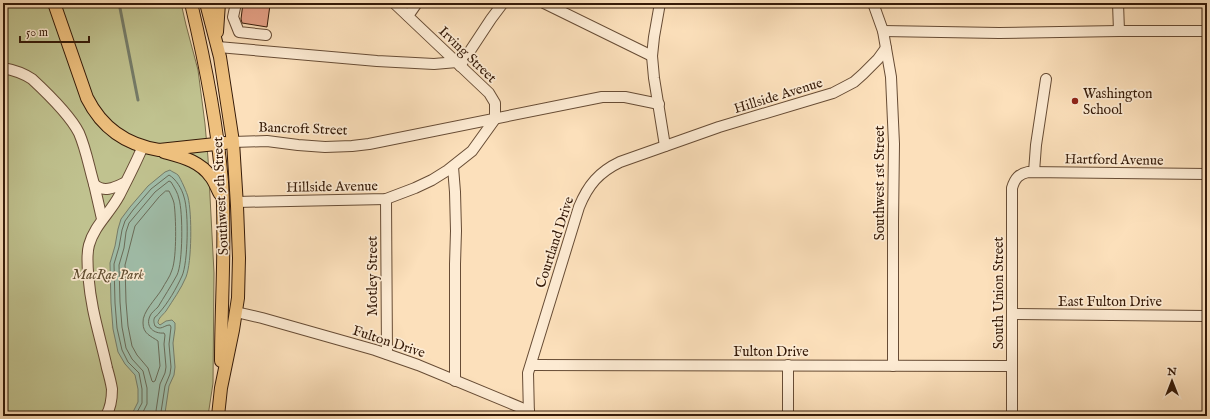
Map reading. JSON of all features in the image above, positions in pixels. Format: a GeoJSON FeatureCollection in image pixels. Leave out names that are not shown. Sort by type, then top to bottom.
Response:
{"type":"FeatureCollection","features":[{"type":"Feature","properties":{"kind":"main road","name":"Bancroft Street"},"geometry":{"type":"LineString","coordinates":[[54,3],[87,98],[93,110],[116,134],[133,143],[159,150],[232,142]]}},
{"type":"Feature","properties":{"kind":"main road","name":"Southwest 9th Street"},"geometry":{"type":"LineString","coordinates":[[191,3],[212,98],[222,184],[221,388]]}},
{"type":"Feature","properties":{"kind":"main road","name":"Southwest 9th Street"},"geometry":{"type":"LineString","coordinates":[[206,3],[217,45],[232,142],[237,202],[239,258],[238,298],[221,388],[218,416]]}},
{"type":"Feature","properties":{"kind":"main road"},"geometry":{"type":"LineString","coordinates":[[217,45],[219,3]]}},
{"type":"Feature","properties":{"kind":"main road"},"geometry":{"type":"LineString","coordinates":[[159,150],[188,159],[201,166],[212,177],[222,199],[223,223]]}},
{"type":"Feature","properties":{"kind":"street"},"geometry":{"type":"LineString","coordinates":[[236,3],[233,17],[239,32],[266,35]]}},
{"type":"Feature","properties":{"kind":"street","name":"Irving Street"},"geometry":{"type":"LineString","coordinates":[[394,3],[489,93],[495,103],[495,119]]}},
{"type":"Feature","properties":{"kind":"street"},"geometry":{"type":"LineString","coordinates":[[408,16],[417,3]]}},
{"type":"Feature","properties":{"kind":"street"},"geometry":{"type":"LineString","coordinates":[[217,45],[377,62],[459,64],[503,3]]}},
{"type":"Feature","properties":{"kind":"street"},"geometry":{"type":"LineString","coordinates":[[544,3],[652,56]]}},
{"type":"Feature","properties":{"kind":"street"},"geometry":{"type":"LineString","coordinates":[[660,3],[652,56],[665,146]]}},
{"type":"Feature","properties":{"kind":"street","name":"Southwest 1st Street"},"geometry":{"type":"LineString","coordinates":[[873,3],[883,31],[891,77],[894,144],[893,366]]}},
{"type":"Feature","properties":{"kind":"street"},"geometry":{"type":"LineString","coordinates":[[1118,3],[1119,31]]}},
{"type":"Feature","properties":{"kind":"street"},"geometry":{"type":"LineString","coordinates":[[883,31],[999,33],[1119,31],[1207,32]]}},
{"type":"Feature","properties":{"kind":"street","name":"Hillside Avenue"},"geometry":{"type":"LineString","coordinates":[[665,146],[719,127],[833,93],[854,82],[878,59],[886,48]]}},
{"type":"Feature","properties":{"kind":"street"},"geometry":{"type":"LineString","coordinates":[[3,68],[17,71],[32,79],[68,118],[78,132],[83,143],[102,219]]}},
{"type":"Feature","properties":{"kind":"street"},"geometry":{"type":"LineString","coordinates":[[1034,172],[1036,145],[1046,79]]}},
{"type":"Feature","properties":{"kind":"street","name":"Bancroft Street"},"geometry":{"type":"LineString","coordinates":[[232,142],[267,141],[325,147],[352,146],[370,144],[602,97],[625,97],[659,104]]}},
{"type":"Feature","properties":{"kind":"street","name":"Hillside Avenue"},"geometry":{"type":"LineString","coordinates":[[237,202],[386,199],[432,180],[452,167],[472,151],[495,119]]}},
{"type":"Feature","properties":{"kind":"street"},"geometry":{"type":"LineString","coordinates":[[106,416],[110,405],[112,389],[93,309],[88,262],[89,244],[102,219],[116,201],[124,183],[134,168],[143,146]]}},
{"type":"Feature","properties":{"kind":"street","name":"Courtland Drive"},"geometry":{"type":"LineString","coordinates":[[529,414],[528,373],[584,193],[598,176],[610,167],[665,146]]}},
{"type":"Feature","properties":{"kind":"street"},"geometry":{"type":"LineString","coordinates":[[452,167],[455,192],[456,231],[455,381]]}},
{"type":"Feature","properties":{"kind":"street","name":"Hartford Avenue"},"geometry":{"type":"LineString","coordinates":[[1021,174],[1034,172],[1207,174]]}},
{"type":"Feature","properties":{"kind":"street","name":"South Union Street"},"geometry":{"type":"LineString","coordinates":[[1012,416],[1012,188],[1014,180],[1021,174]]}},
{"type":"Feature","properties":{"kind":"street"},"geometry":{"type":"LineString","coordinates":[[94,184],[98,187],[109,189],[124,183]]}},
{"type":"Feature","properties":{"kind":"street","name":"Motley Street"},"geometry":{"type":"LineString","coordinates":[[386,199],[387,354]]}},
{"type":"Feature","properties":{"kind":"street","name":"Fulton Drive"},"geometry":{"type":"LineString","coordinates":[[236,312],[285,324],[387,354],[418,365],[529,414]]}},
{"type":"Feature","properties":{"kind":"street","name":"East Fulton Drive"},"geometry":{"type":"LineString","coordinates":[[1012,314],[1207,316]]}},
{"type":"Feature","properties":{"kind":"street","name":"Fulton Drive"},"geometry":{"type":"LineString","coordinates":[[530,365],[1012,366]]}},
{"type":"Feature","properties":{"kind":"street"},"geometry":{"type":"LineString","coordinates":[[788,365],[788,416]]}},
{"type":"Feature","properties":{"kind":"green space","name":"MacRae Park"},"geometry":{"type":"Polygon","coordinates":[[[3,3],[181,3],[198,70],[208,158],[214,273],[213,383],[208,416],[3,416],[3,3]]]}},
{"type":"Feature","properties":{"kind":"water"},"geometry":{"type":"Polygon","coordinates":[[[170,170],[178,175],[188,197],[191,225],[189,260],[186,277],[177,294],[158,321],[160,325],[166,321],[172,320],[175,323],[173,343],[175,367],[174,375],[169,386],[165,413],[167,416],[131,416],[138,402],[138,389],[135,375],[125,364],[118,352],[113,329],[110,263],[121,219],[148,186],[165,172],[170,170]]]}},
{"type":"Feature","properties":{"kind":"building"},"geometry":{"type":"Polygon","coordinates":[[[243,3],[270,5],[267,27],[242,23],[243,3]]]}},
{"type":"Feature","properties":{"kind":"waterway"},"geometry":{"type":"LineString","coordinates":[[119,3],[138,100]]}},
{"type":"Feature","properties":{"kind":"place","name":"Washington School"},"geometry":{"type":"Point","coordinates":[1075,101]}}]}
